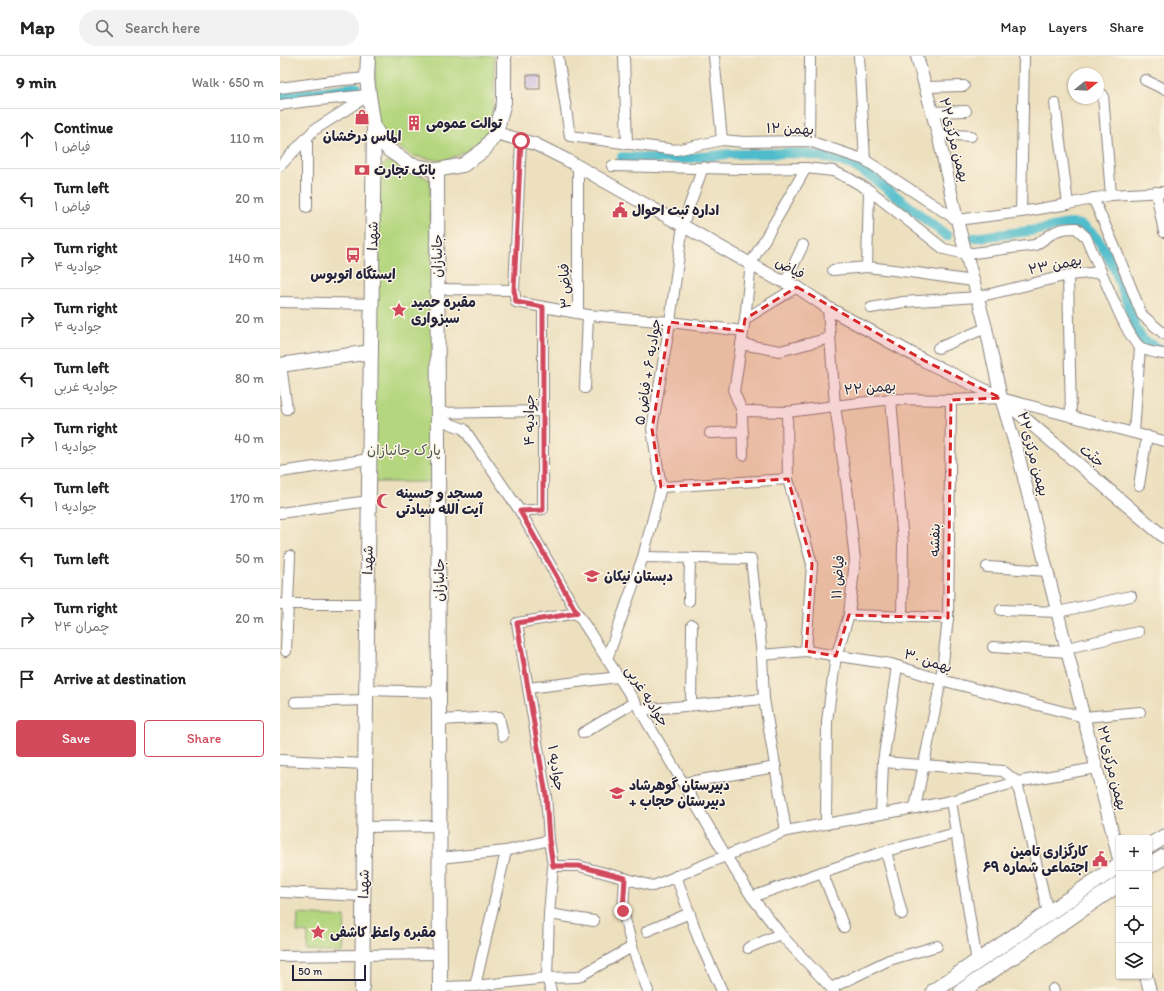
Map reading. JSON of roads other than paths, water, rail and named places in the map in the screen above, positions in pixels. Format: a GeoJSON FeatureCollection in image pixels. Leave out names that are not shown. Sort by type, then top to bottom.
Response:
{"type":"FeatureCollection","features":[{"type":"Feature","properties":{"kind":"main road","name":"شهدا"},"geometry":{"type":"LineString","coordinates":[[362,991],[374,128],[367,78],[368,56]]}},
{"type":"Feature","properties":{"kind":"main road"},"geometry":{"type":"LineString","coordinates":[[374,128],[389,150],[411,165],[437,170],[463,165],[484,150],[496,133],[504,102],[504,56]]}},
{"type":"Feature","properties":{"kind":"main road","name":"جانبازان"},"geometry":{"type":"LineString","coordinates":[[437,170],[440,989]]}},
{"type":"Feature","properties":{"kind":"main road"},"geometry":{"type":"LineString","coordinates":[[280,365],[371,352]]}},
{"type":"Feature","properties":{"kind":"main road"},"geometry":{"type":"LineString","coordinates":[[1152,844],[1164,837]]}},
{"type":"Feature","properties":{"kind":"main road"},"geometry":{"type":"LineString","coordinates":[[1152,864],[1164,857]]}},
{"type":"Feature","properties":{"kind":"main road"},"geometry":{"type":"LineString","coordinates":[[934,991],[1116,867]]}},
{"type":"Feature","properties":{"kind":"main road"},"geometry":{"type":"LineString","coordinates":[[962,991],[1116,886]]}},
{"type":"Feature","properties":{"kind":"street","name":"بهمن ۱۲"},"geometry":{"type":"LineString","coordinates":[[558,56],[570,136],[676,150],[722,140],[744,142],[809,141],[865,160],[957,220]]}},
{"type":"Feature","properties":{"kind":"street"},"geometry":{"type":"LineString","coordinates":[[624,56],[627,144]]}},
{"type":"Feature","properties":{"kind":"street"},"geometry":{"type":"LineString","coordinates":[[714,56],[722,140]]}},
{"type":"Feature","properties":{"kind":"street"},"geometry":{"type":"LineString","coordinates":[[809,141],[810,56]]}},
{"type":"Feature","properties":{"kind":"street"},"geometry":{"type":"LineString","coordinates":[[859,56],[865,160]]}},
{"type":"Feature","properties":{"kind":"street","name":"۲۲بهمن مرکزی"},"geometry":{"type":"LineString","coordinates":[[917,56],[938,134],[957,220],[986,328],[1001,398],[1018,454],[1048,571],[1116,847]]}},
{"type":"Feature","properties":{"kind":"street"},"geometry":{"type":"LineString","coordinates":[[1021,212],[1024,56]]}},
{"type":"Feature","properties":{"kind":"street"},"geometry":{"type":"LineString","coordinates":[[280,88],[367,78]]}},
{"type":"Feature","properties":{"kind":"street"},"geometry":{"type":"LineString","coordinates":[[1145,80],[1164,89]]}},
{"type":"Feature","properties":{"kind":"street"},"geometry":{"type":"LineString","coordinates":[[926,87],[964,86]]}},
{"type":"Feature","properties":{"kind":"street"},"geometry":{"type":"LineString","coordinates":[[280,105],[369,95]]}},
{"type":"Feature","properties":{"kind":"street"},"geometry":{"type":"LineString","coordinates":[[280,166],[314,130],[369,95]]}},
{"type":"Feature","properties":{"kind":"street"},"geometry":{"type":"LineString","coordinates":[[1054,103],[1068,204]]}},
{"type":"Feature","properties":{"kind":"street"},"geometry":{"type":"LineString","coordinates":[[1104,104],[1111,195]]}},
{"type":"Feature","properties":{"kind":"street"},"geometry":{"type":"LineString","coordinates":[[932,112],[966,111]]}},
{"type":"Feature","properties":{"kind":"street","name":"فیاض"},"geometry":{"type":"LineString","coordinates":[[496,133],[535,144],[567,160],[683,224],[785,283],[797,287],[828,308],[925,361],[1001,398]]}},
{"type":"Feature","properties":{"kind":"street"},"geometry":{"type":"LineString","coordinates":[[938,134],[972,136]]}},
{"type":"Feature","properties":{"kind":"street"},"geometry":{"type":"LineString","coordinates":[[307,136],[307,207]]}},
{"type":"Feature","properties":{"kind":"street"},"geometry":{"type":"LineString","coordinates":[[521,141],[514,290],[516,302],[583,314],[585,388]]}},
{"type":"Feature","properties":{"kind":"street"},"geometry":{"type":"LineString","coordinates":[[612,166],[742,169],[806,168],[833,171],[850,178],[869,190],[944,249],[966,254],[1035,245],[1052,232],[1063,228],[1076,228],[1086,237],[1101,272]]}},
{"type":"Feature","properties":{"kind":"street","name":"فیاض ۳"},"geometry":{"type":"LineString","coordinates":[[578,167],[583,314],[670,322],[743,331]]}},
{"type":"Feature","properties":{"kind":"street","name":"جوادیه ۶ + فیاض ۵"},"geometry":{"type":"LineString","coordinates":[[607,659],[643,557],[660,487],[652,430],[670,322],[683,224],[703,167]]}},
{"type":"Feature","properties":{"kind":"street"},"geometry":{"type":"LineString","coordinates":[[743,455],[742,411],[734,392],[745,319],[751,263],[806,168]]}},
{"type":"Feature","properties":{"kind":"street"},"geometry":{"type":"LineString","coordinates":[[867,267],[869,190]]}},
{"type":"Feature","properties":{"kind":"street"},"geometry":{"type":"LineString","coordinates":[[957,220],[1021,212],[1111,195],[1160,192],[1164,232]]}},
{"type":"Feature","properties":{"kind":"street"},"geometry":{"type":"LineString","coordinates":[[1093,198],[1142,315],[1164,334]]}},
{"type":"Feature","properties":{"kind":"street"},"geometry":{"type":"LineString","coordinates":[[785,283],[803,245]]}},
{"type":"Feature","properties":{"kind":"street"},"geometry":{"type":"LineString","coordinates":[[833,270],[867,267],[974,282]]}},
{"type":"Feature","properties":{"kind":"street","name":"بهمن ۲۳"},"geometry":{"type":"LineString","coordinates":[[872,308],[903,302],[978,297],[1068,275],[1101,272],[1130,334],[1140,347]]}},
{"type":"Feature","properties":{"kind":"street"},"geometry":{"type":"LineString","coordinates":[[1068,275],[1071,416]]}},
{"type":"Feature","properties":{"kind":"street"},"geometry":{"type":"LineString","coordinates":[[745,319],[797,287]]}},
{"type":"Feature","properties":{"kind":"street"},"geometry":{"type":"LineString","coordinates":[[437,289],[514,290]]}},
{"type":"Feature","properties":{"kind":"street"},"geometry":{"type":"LineString","coordinates":[[280,302],[372,304]]}},
{"type":"Feature","properties":{"kind":"street","name":"جوادیه ۴"},"geometry":{"type":"LineString","coordinates":[[520,511],[543,510],[543,307]]}},
{"type":"Feature","properties":{"kind":"street","name":"فیاض ۱۱"},"geometry":{"type":"LineString","coordinates":[[826,824],[827,721],[836,656],[849,615],[855,560],[847,488],[835,406],[828,308]]}},
{"type":"Feature","properties":{"kind":"street"},"geometry":{"type":"LineString","coordinates":[[938,348],[986,328]]}},
{"type":"Feature","properties":{"kind":"street"},"geometry":{"type":"LineString","coordinates":[[741,344],[780,351],[830,338]]}},
{"type":"Feature","properties":{"kind":"street"},"geometry":{"type":"LineString","coordinates":[[1134,433],[1140,347],[1164,354]]}},
{"type":"Feature","properties":{"kind":"street"},"geometry":{"type":"LineString","coordinates":[[280,365],[287,409]]}},
{"type":"Feature","properties":{"kind":"street","name":"بهمن ۲۲"},"geometry":{"type":"LineString","coordinates":[[742,411],[787,412],[891,399],[951,400],[1001,398],[1164,441]]}},
{"type":"Feature","properties":{"kind":"street","name":"جنّت"},"geometry":{"type":"LineString","coordinates":[[1001,398],[1164,537]]}},
{"type":"Feature","properties":{"kind":"street"},"geometry":{"type":"LineString","coordinates":[[891,399],[903,543],[902,617]]}},
{"type":"Feature","properties":{"kind":"street","name":"بنفشه"},"geometry":{"type":"LineString","coordinates":[[915,808],[941,680],[948,618],[951,400]]}},
{"type":"Feature","properties":{"kind":"street"},"geometry":{"type":"LineString","coordinates":[[438,416],[543,411]]}},
{"type":"Feature","properties":{"kind":"street"},"geometry":{"type":"LineString","coordinates":[[787,412],[788,479],[812,564],[806,651]]}},
{"type":"Feature","properties":{"kind":"street","name":"جوادیه غربی"},"geometry":{"type":"LineString","coordinates":[[438,416],[464,429],[520,511],[577,613],[638,706],[726,856],[752,897],[780,934],[832,989]]}},
{"type":"Feature","properties":{"kind":"street"},"geometry":{"type":"LineString","coordinates":[[710,433],[743,432]]}},
{"type":"Feature","properties":{"kind":"street"},"geometry":{"type":"LineString","coordinates":[[1139,485],[1147,436]]}},
{"type":"Feature","properties":{"kind":"street"},"geometry":{"type":"LineString","coordinates":[[280,472],[370,459]]}},
{"type":"Feature","properties":{"kind":"street"},"geometry":{"type":"LineString","coordinates":[[660,487],[788,479]]}},
{"type":"Feature","properties":{"kind":"street"},"geometry":{"type":"LineString","coordinates":[[280,513],[369,501]]}},
{"type":"Feature","properties":{"kind":"street"},"geometry":{"type":"LineString","coordinates":[[286,651],[284,604],[290,556]]}},
{"type":"Feature","properties":{"kind":"street"},"geometry":{"type":"LineString","coordinates":[[643,557],[751,559],[762,655],[764,699],[786,831]]}},
{"type":"Feature","properties":{"kind":"street"},"geometry":{"type":"LineString","coordinates":[[689,600],[690,558]]}},
{"type":"Feature","properties":{"kind":"street"},"geometry":{"type":"LineString","coordinates":[[987,567],[1048,571]]}},
{"type":"Feature","properties":{"kind":"street"},"geometry":{"type":"LineString","coordinates":[[1001,610],[1058,612],[1131,596]]}},
{"type":"Feature","properties":{"kind":"street"},"geometry":{"type":"LineString","coordinates":[[284,604],[368,604]]}},
{"type":"Feature","properties":{"kind":"street","name":"جوادیه ۱"},"geometry":{"type":"LineString","coordinates":[[551,991],[547,978],[549,914],[553,866],[549,840],[546,795],[517,623],[577,613]]}},
{"type":"Feature","properties":{"kind":"street"},"geometry":{"type":"LineString","coordinates":[[849,615],[948,618]]}},
{"type":"Feature","properties":{"kind":"street"},"geometry":{"type":"LineString","coordinates":[[691,706],[692,625]]}},
{"type":"Feature","properties":{"kind":"street"},"geometry":{"type":"LineString","coordinates":[[993,647],[1067,650],[1138,632]]}},
{"type":"Feature","properties":{"kind":"street","name":"بهمن ۳۰"},"geometry":{"type":"LineString","coordinates":[[762,655],[806,651],[897,666],[941,680],[1084,717],[1140,712]]}},
{"type":"Feature","properties":{"kind":"street"},"geometry":{"type":"LineString","coordinates":[[881,814],[882,762],[897,666]]}},
{"type":"Feature","properties":{"kind":"street"},"geometry":{"type":"LineString","coordinates":[[528,688],[618,677]]}},
{"type":"Feature","properties":{"kind":"street"},"geometry":{"type":"LineString","coordinates":[[295,702],[366,695],[439,692]]}},
{"type":"Feature","properties":{"kind":"street"},"geometry":{"type":"LineString","coordinates":[[583,733],[638,706],[691,706],[764,699]]}},
{"type":"Feature","properties":{"kind":"street"},"geometry":{"type":"LineString","coordinates":[[439,720],[499,718],[503,736]]}},
{"type":"Feature","properties":{"kind":"street"},"geometry":{"type":"LineString","coordinates":[[280,760],[366,764]]}},
{"type":"Feature","properties":{"kind":"street"},"geometry":{"type":"LineString","coordinates":[[882,762],[1004,771],[1017,782],[1048,913]]}},
{"type":"Feature","properties":{"kind":"street"},"geometry":{"type":"LineString","coordinates":[[683,783],[776,767]]}},
{"type":"Feature","properties":{"kind":"street"},"geometry":{"type":"LineString","coordinates":[[553,866],[579,866],[653,886],[786,831],[951,801],[1017,782],[1096,768]]}},
{"type":"Feature","properties":{"kind":"street"},"geometry":{"type":"LineString","coordinates":[[951,801],[977,962]]}},
{"type":"Feature","properties":{"kind":"street"},"geometry":{"type":"LineString","coordinates":[[365,827],[440,826]]}},
{"type":"Feature","properties":{"kind":"street"},"geometry":{"type":"LineString","coordinates":[[752,897],[886,851],[956,834]]}},
{"type":"Feature","properties":{"kind":"street"},"geometry":{"type":"LineString","coordinates":[[440,858],[506,851],[549,840]]}},
{"type":"Feature","properties":{"kind":"street"},"geometry":{"type":"LineString","coordinates":[[476,986],[506,851]]}},
{"type":"Feature","properties":{"kind":"street"},"geometry":{"type":"LineString","coordinates":[[886,851],[902,914]]}},
{"type":"Feature","properties":{"kind":"street"},"geometry":{"type":"LineString","coordinates":[[822,872],[844,927]]}},
{"type":"Feature","properties":{"kind":"street"},"geometry":{"type":"LineString","coordinates":[[676,876],[700,940],[722,991]]}},
{"type":"Feature","properties":{"kind":"street"},"geometry":{"type":"LineString","coordinates":[[625,878],[623,911],[632,947],[648,991]]}},
{"type":"Feature","properties":{"kind":"street"},"geometry":{"type":"LineString","coordinates":[[280,892],[364,896]]}},
{"type":"Feature","properties":{"kind":"street"},"geometry":{"type":"LineString","coordinates":[[647,931],[690,913]]}},
{"type":"Feature","properties":{"kind":"street"},"geometry":{"type":"LineString","coordinates":[[549,914],[594,921]]}},
{"type":"Feature","properties":{"kind":"street"},"geometry":{"type":"LineString","coordinates":[[748,948],[780,934]]}},
{"type":"Feature","properties":{"kind":"street"},"geometry":{"type":"LineString","coordinates":[[832,989],[889,960],[937,946]]}},
{"type":"Feature","properties":{"kind":"street"},"geometry":{"type":"LineString","coordinates":[[440,989],[476,986],[497,987],[547,978],[578,977],[632,947]]}},
{"type":"Feature","properties":{"kind":"street"},"geometry":{"type":"LineString","coordinates":[[280,956],[440,954]]}},
{"type":"Feature","properties":{"kind":"street"},"geometry":{"type":"LineString","coordinates":[[1147,979],[1150,991]]}},
{"type":"Feature","properties":{"kind":"waterway"},"geometry":{"type":"LineString","coordinates":[[280,97],[356,87]]}},
{"type":"Feature","properties":{"kind":"waterway"},"geometry":{"type":"LineString","coordinates":[[622,157],[682,159],[728,154],[804,153],[828,158],[852,165],[873,178],[947,236]]}},
{"type":"Feature","properties":{"kind":"waterway"},"geometry":{"type":"LineString","coordinates":[[973,238],[1037,230],[1066,224],[1078,224],[1082,226],[1092,233],[1109,257],[1116,272],[1136,329],[1143,340],[1164,351]]}},
{"type":"Feature","properties":{"kind":"place","name":"الماس درخشان"},"geometry":{"type":"Point","coordinates":[362,117]}},
{"type":"Feature","properties":{"kind":"place","name":"توالت عمومی"},"geometry":{"type":"Point","coordinates":[414,123]}},
{"type":"Feature","properties":{"kind":"place","name":"بانک تجارت"},"geometry":{"type":"Point","coordinates":[362,170]}},
{"type":"Feature","properties":{"kind":"place","name":"اداره ثبت احوال"},"geometry":{"type":"Point","coordinates":[620,210]}},
{"type":"Feature","properties":{"kind":"place","name":"ایستگاه اتوبوس"},"geometry":{"type":"Point","coordinates":[353,255]}},
{"type":"Feature","properties":{"kind":"place","name":"مقبره حمید سبزواری"},"geometry":{"type":"Point","coordinates":[399,310]}},
{"type":"Feature","properties":{"kind":"place","name":"مسجد و حسینه آیت الله سیادتی"},"geometry":{"type":"Point","coordinates":[384,501]}},
{"type":"Feature","properties":{"kind":"place","name":"دبستان نیکان"},"geometry":{"type":"Point","coordinates":[592,576]}},
{"type":"Feature","properties":{"kind":"place","name":"دبیرستان گوهرشاد + دبیرستان حجاب"},"geometry":{"type":"Point","coordinates":[617,793]}},
{"type":"Feature","properties":{"kind":"place","name":"کارگزاری تامین اجتماعی شماره ۶۹"},"geometry":{"type":"Point","coordinates":[1100,859]}},
{"type":"Feature","properties":{"kind":"place","name":"مقبره واعظ کاشفی"},"geometry":{"type":"Point","coordinates":[318,932]}},
{"type":"Feature","properties":{"kind":"park label","name":"پارک جانبازان"},"geometry":{"type":"Point","coordinates":[404,450]}}]}
